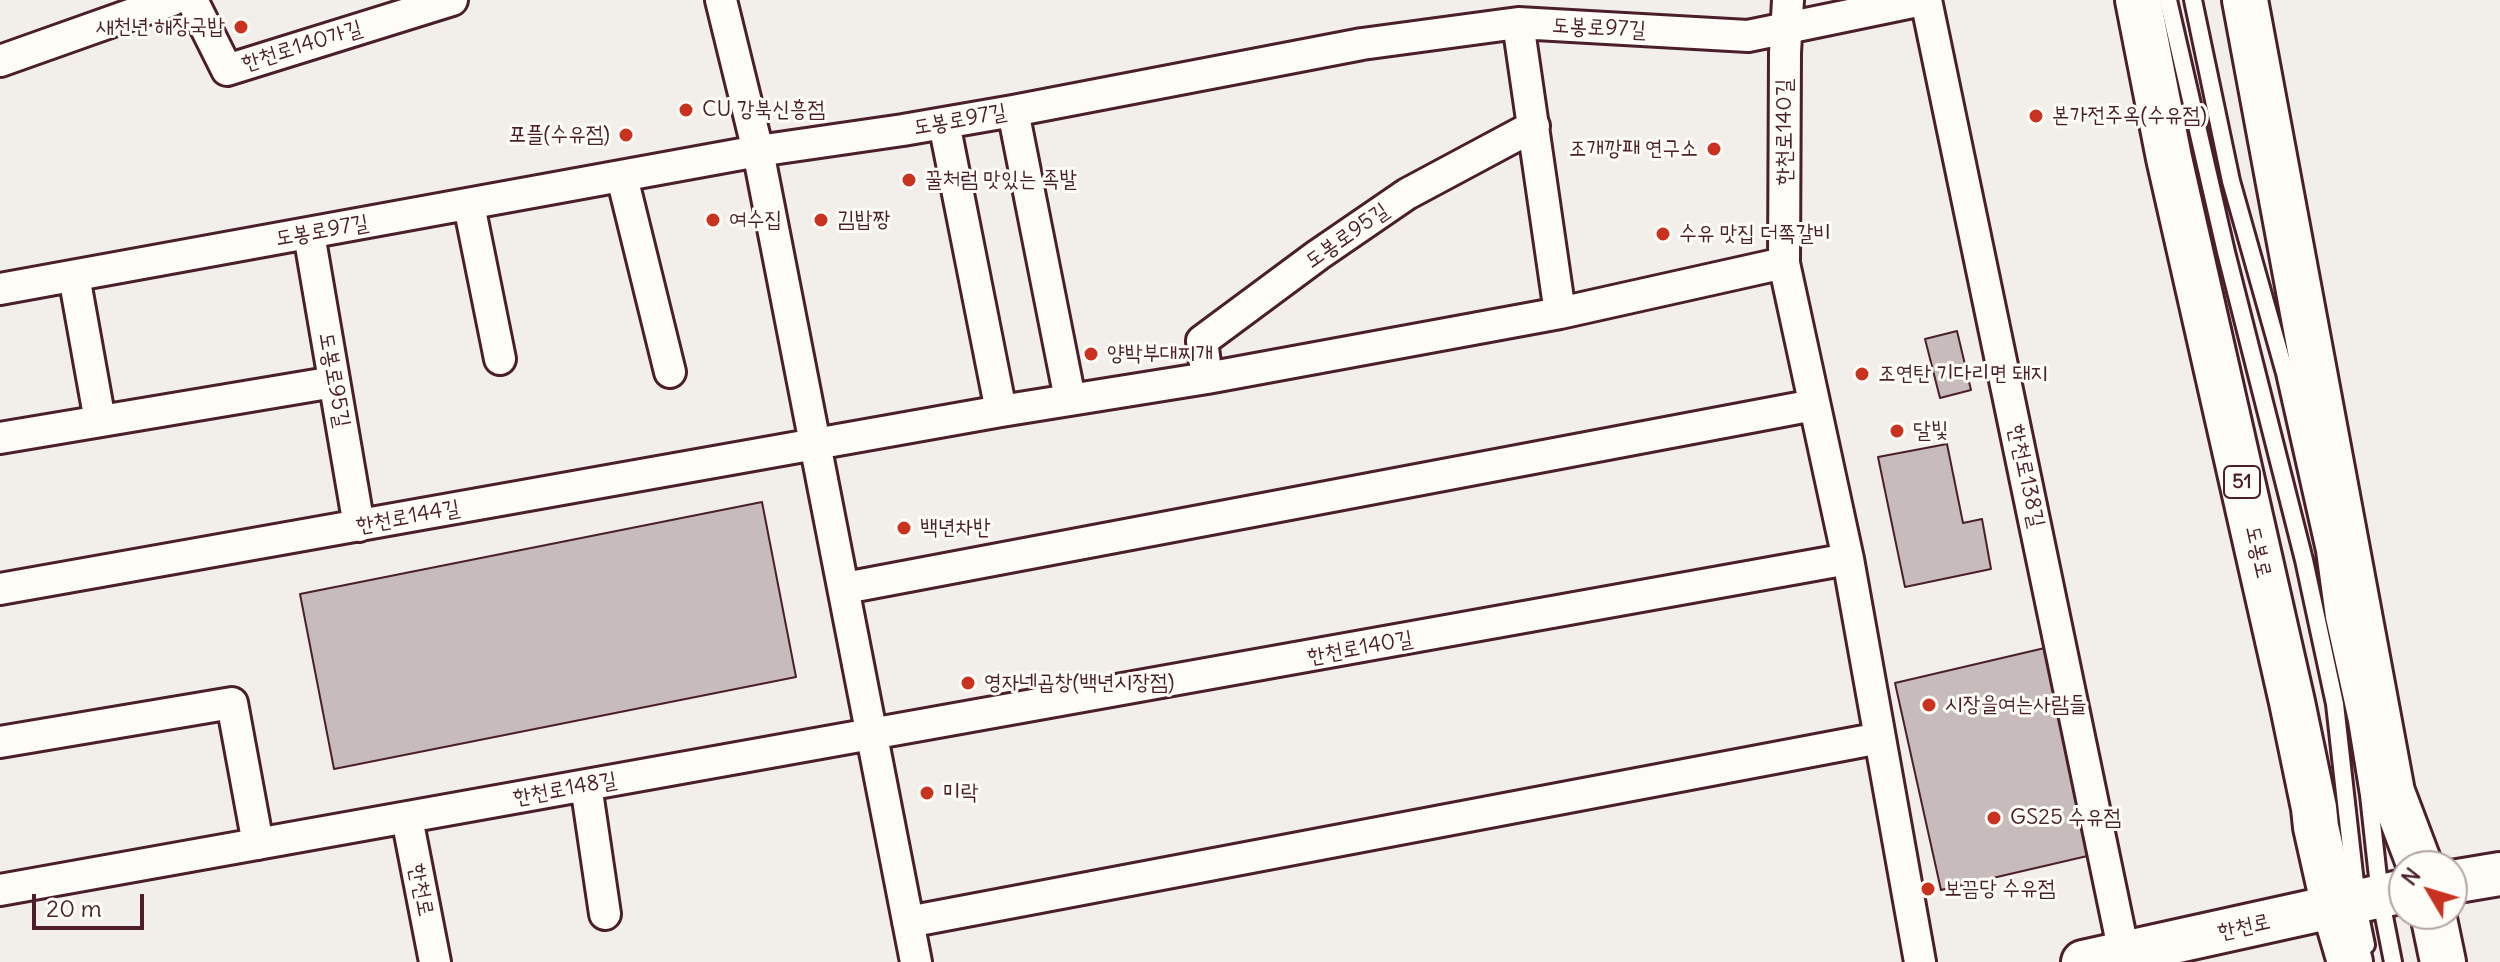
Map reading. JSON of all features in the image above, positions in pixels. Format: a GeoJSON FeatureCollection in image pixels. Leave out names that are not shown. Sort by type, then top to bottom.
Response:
{"type":"FeatureCollection","features":[{"type":"Feature","properties":{"kind":"main road","name":"도봉로"},"geometry":{"type":"LineString","coordinates":[[2138,0],[2169,158],[2285,671],[2369,899],[2350,962]]}},
{"type":"Feature","properties":{"kind":"main road"},"geometry":{"type":"LineString","coordinates":[[2245,0],[2392,792],[2414,850]]}},
{"type":"Feature","properties":{"kind":"main road"},"geometry":{"type":"LineString","coordinates":[[2468,879],[2500,874]]}},
{"type":"Feature","properties":{"kind":"main road","name":"한천로"},"geometry":{"type":"LineString","coordinates":[[2083,962],[2369,899]]}},
{"type":"Feature","properties":{"kind":"main road"},"geometry":{"type":"LineString","coordinates":[[2436,930],[2443,962]]}},
{"type":"Feature","properties":{"kind":"street","name":"한천로140가길"},"geometry":{"type":"LineString","coordinates":[[192,0],[227,70],[452,0]]}},
{"type":"Feature","properties":{"kind":"street"},"geometry":{"type":"LineString","coordinates":[[721,0],[758,151],[916,962]]}},
{"type":"Feature","properties":{"kind":"street","name":"도봉로97길"},"geometry":{"type":"LineString","coordinates":[[0,289],[758,151],[1013,111],[1362,44],[1518,23],[1748,36],[1787,13],[1924,0]]}},
{"type":"Feature","properties":{"kind":"street","name":"한천로138길"},"geometry":{"type":"LineString","coordinates":[[1924,0],[2124,953]]}},
{"type":"Feature","properties":{"kind":"street"},"geometry":{"type":"LineString","coordinates":[[0,61],[164,1]]}},
{"type":"Feature","properties":{"kind":"street","name":"한천로140길"},"geometry":{"type":"LineString","coordinates":[[1787,13],[1784,263],[1848,559],[1920,962]]}},
{"type":"Feature","properties":{"kind":"street"},"geometry":{"type":"LineString","coordinates":[[1518,23],[1560,313]]}},
{"type":"Feature","properties":{"kind":"street"},"geometry":{"type":"LineString","coordinates":[[1013,111],[1070,399]]}},
{"type":"Feature","properties":{"kind":"street"},"geometry":{"type":"LineString","coordinates":[[944,123],[1001,411]]}},
{"type":"Feature","properties":{"kind":"street","name":"도봉로95길"},"geometry":{"type":"LineString","coordinates":[[1207,378],[1202,341],[1407,194],[1534,126]]}},
{"type":"Feature","properties":{"kind":"street"},"geometry":{"type":"LineString","coordinates":[[622,177],[670,372]]}},
{"type":"Feature","properties":{"kind":"street"},"geometry":{"type":"LineString","coordinates":[[469,205],[500,359]]}},
{"type":"Feature","properties":{"kind":"street","name":"도봉로95길"},"geometry":{"type":"LineString","coordinates":[[309,234],[359,526]]}},
{"type":"Feature","properties":{"kind":"street"},"geometry":{"type":"LineString","coordinates":[[817,445],[1560,313],[1784,263]]}},
{"type":"Feature","properties":{"kind":"street"},"geometry":{"type":"LineString","coordinates":[[74,276],[100,421]]}},
{"type":"Feature","properties":{"kind":"street"},"geometry":{"type":"LineString","coordinates":[[0,438],[334,382]]}},
{"type":"Feature","properties":{"kind":"street"},"geometry":{"type":"LineString","coordinates":[[845,588],[1814,405]]}},
{"type":"Feature","properties":{"kind":"street","name":"한천로144길"},"geometry":{"type":"LineString","coordinates":[[0,589],[817,445]]}},
{"type":"Feature","properties":{"kind":"street","name":"한천로140길"},"geometry":{"type":"LineString","coordinates":[[872,734],[1848,559]]}},
{"type":"Feature","properties":{"kind":"street"},"geometry":{"type":"LineString","coordinates":[[0,742],[232,703],[258,844]]}},
{"type":"Feature","properties":{"kind":"street","name":"한천로148길"},"geometry":{"type":"LineString","coordinates":[[0,890],[872,734]]}},
{"type":"Feature","properties":{"kind":"street"},"geometry":{"type":"LineString","coordinates":[[908,922],[1880,738]]}},
{"type":"Feature","properties":{"kind":"street"},"geometry":{"type":"LineString","coordinates":[[586,785],[605,914]]}},
{"type":"Feature","properties":{"kind":"street","name":"한천로"},"geometry":{"type":"LineString","coordinates":[[407,818],[435,962]]}},
{"type":"Feature","properties":{"kind":"lane"},"geometry":{"type":"LineString","coordinates":[[2168,0],[2226,252],[2304,560],[2332,690],[2347,800],[2369,899],[2393,962]]}},
{"type":"Feature","properties":{"kind":"lane"},"geometry":{"type":"LineString","coordinates":[[2193,0],[2231,181],[2285,373],[2325,551],[2334,617],[2357,721],[2369,795],[2369,962]]}},
{"type":"Feature","properties":{"kind":"building"},"geometry":{"type":"Polygon","coordinates":[[[1957,331],[1971,390],[1940,398],[1925,339],[1957,331]]]}},
{"type":"Feature","properties":{"kind":"building"},"geometry":{"type":"Polygon","coordinates":[[[1947,444],[1963,523],[1982,519],[1991,569],[1905,587],[1878,457],[1947,444]]]}},
{"type":"Feature","properties":{"kind":"building"},"geometry":{"type":"Polygon","coordinates":[[[762,502],[796,677],[334,769],[300,594],[762,502]]]}},
{"type":"Feature","properties":{"kind":"building"},"geometry":{"type":"Polygon","coordinates":[[[2049,647],[2096,854],[1941,890],[1895,683],[2049,647]]]}},
{"type":"Feature","properties":{"kind":"place","name":"새천년 해장국밥"},"geometry":{"type":"Point","coordinates":[241,27]}},
{"type":"Feature","properties":{"kind":"place","name":"CU 강북신흥점"},"geometry":{"type":"Point","coordinates":[686,110]}},
{"type":"Feature","properties":{"kind":"place","name":"본가전주옥(수유점)"},"geometry":{"type":"Point","coordinates":[2036,116]}},
{"type":"Feature","properties":{"kind":"place","name":"포플(수유점)"},"geometry":{"type":"Point","coordinates":[626,135]}},
{"type":"Feature","properties":{"kind":"place","name":"조개깡패 연구소"},"geometry":{"type":"Point","coordinates":[1714,149]}},
{"type":"Feature","properties":{"kind":"place","name":"꿀처럼 맛있는 족발"},"geometry":{"type":"Point","coordinates":[909,180]}},
{"type":"Feature","properties":{"kind":"place","name":"여수집"},"geometry":{"type":"Point","coordinates":[713,220]}},
{"type":"Feature","properties":{"kind":"place","name":"김밥짱"},"geometry":{"type":"Point","coordinates":[821,220]}},
{"type":"Feature","properties":{"kind":"place","name":"수유 맛집 더쪽갈비"},"geometry":{"type":"Point","coordinates":[1663,234]}},
{"type":"Feature","properties":{"kind":"place","name":"양박부대찌개"},"geometry":{"type":"Point","coordinates":[1091,354]}},
{"type":"Feature","properties":{"kind":"place","name":"조연탄 기다리면 돼지"},"geometry":{"type":"Point","coordinates":[1862,374]}},
{"type":"Feature","properties":{"kind":"place","name":"달빛"},"geometry":{"type":"Point","coordinates":[1897,431]}},
{"type":"Feature","properties":{"kind":"place","name":"백년차반"},"geometry":{"type":"Point","coordinates":[904,528]}},
{"type":"Feature","properties":{"kind":"place","name":"영자네곱창(백년시장점)"},"geometry":{"type":"Point","coordinates":[968,683]}},
{"type":"Feature","properties":{"kind":"place","name":"시장을여는사람들"},"geometry":{"type":"Point","coordinates":[1929,705]}},
{"type":"Feature","properties":{"kind":"place","name":"미락"},"geometry":{"type":"Point","coordinates":[927,793]}},
{"type":"Feature","properties":{"kind":"place","name":"GS25 수유점"},"geometry":{"type":"Point","coordinates":[1994,818]}},
{"type":"Feature","properties":{"kind":"place","name":"보끔당 수유점"},"geometry":{"type":"Point","coordinates":[1928,889]}}]}
